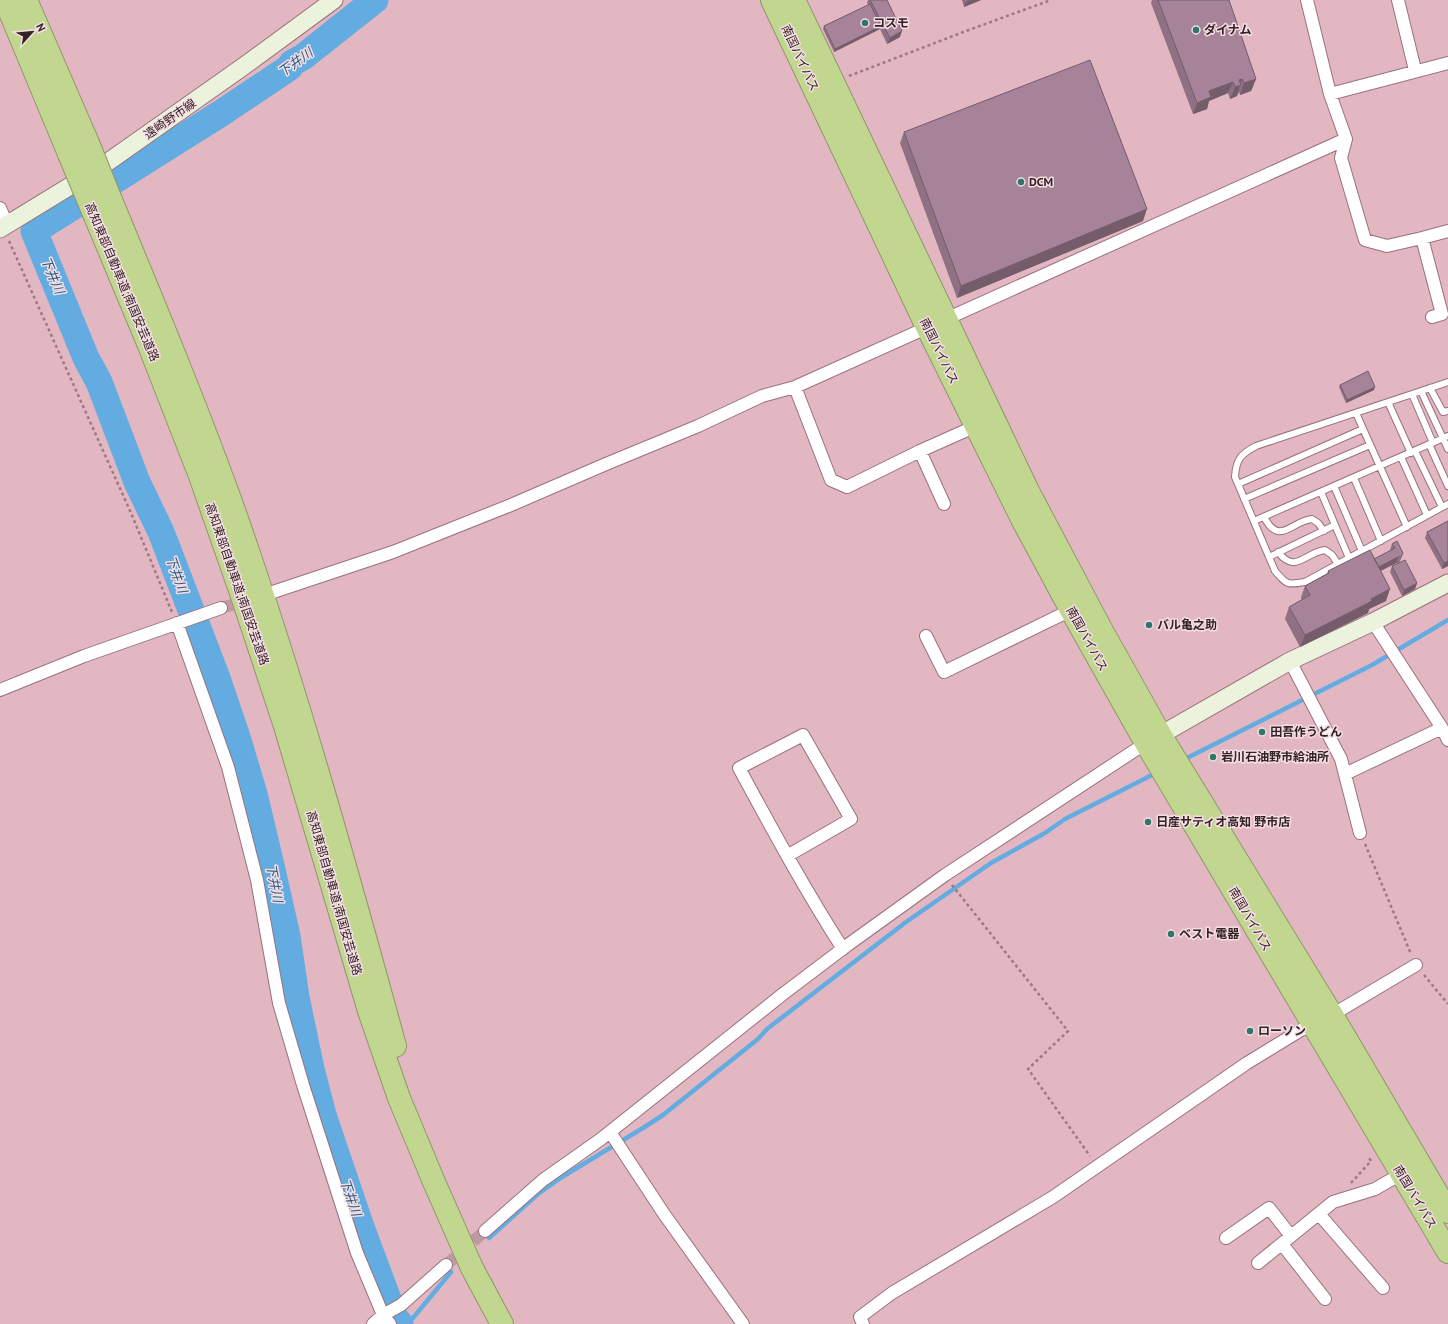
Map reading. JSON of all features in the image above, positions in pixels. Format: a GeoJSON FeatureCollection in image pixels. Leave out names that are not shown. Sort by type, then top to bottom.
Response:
{"type":"FeatureCollection","features":[{"type":"Feature","properties":{"kind":"highway","name":"高知東部自動車道;南国安芸道路"},"geometry":{"type":"LineString","coordinates":[[5,0],[148,343],[200,476],[285,726],[368,1011],[399,1098],[472,1268],[502,1324]]}},
{"type":"Feature","properties":{"kind":"highway","name":"高知東部自動車道;南国安芸道路"},"geometry":{"type":"LineString","coordinates":[[26,0],[88,143],[183,376],[234,512],[278,642],[321,781],[434,1182]]}},
{"type":"Feature","properties":{"kind":"highway","name":"南国バイパス"},"geometry":{"type":"LineString","coordinates":[[772,0],[936,323],[1028,491],[1101,629],[1154,739],[1312,1025],[1448,1252]]}},
{"type":"Feature","properties":{"kind":"highway","name":"南国バイパス"},"geometry":{"type":"LineString","coordinates":[[794,0],[833,82],[936,323],[976,426],[1022,519],[1071,610],[1332,1015],[1448,1212]]}},
{"type":"Feature","properties":{"kind":"main road","name":"遠崎野市線"},"geometry":{"type":"LineString","coordinates":[[3,227],[98,169],[334,0]]}},
{"type":"Feature","properties":{"kind":"main road"},"geometry":{"type":"LineString","coordinates":[[1154,739],[1290,661],[1373,622],[1448,583]]}},
{"type":"Feature","properties":{"kind":"street"},"geometry":{"type":"LineString","coordinates":[[1307,0],[1330,94],[1346,140],[1341,158],[1366,240],[1388,246],[1448,231]]}},
{"type":"Feature","properties":{"kind":"street"},"geometry":{"type":"LineString","coordinates":[[1398,0],[1415,70]]}},
{"type":"Feature","properties":{"kind":"street"},"geometry":{"type":"LineString","coordinates":[[1330,94],[1415,70],[1448,63]]}},
{"type":"Feature","properties":{"kind":"street"},"geometry":{"type":"LineString","coordinates":[[273,592],[393,552],[511,505],[698,426],[762,396],[795,387],[1346,140]]}},
{"type":"Feature","properties":{"kind":"street"},"geometry":{"type":"LineString","coordinates":[[0,208],[3,227]]}},
{"type":"Feature","properties":{"kind":"street"},"geometry":{"type":"LineString","coordinates":[[1422,238],[1442,314],[1432,317]]}},
{"type":"Feature","properties":{"kind":"street"},"geometry":{"type":"LineString","coordinates":[[795,387],[831,480],[847,487],[920,451],[976,426]]}},
{"type":"Feature","properties":{"kind":"street"},"geometry":{"type":"LineString","coordinates":[[920,451],[944,504]]}},
{"type":"Feature","properties":{"kind":"street"},"geometry":{"type":"LineString","coordinates":[[0,690],[84,656],[221,608]]}},
{"type":"Feature","properties":{"kind":"street"},"geometry":{"type":"LineString","coordinates":[[926,636],[944,672],[1071,610]]}},
{"type":"Feature","properties":{"kind":"street"},"geometry":{"type":"LineString","coordinates":[[1373,622],[1442,728],[1448,740]]}},
{"type":"Feature","properties":{"kind":"street"},"geometry":{"type":"LineString","coordinates":[[178,623],[228,767],[257,880],[279,1003],[301,1078],[357,1253],[387,1320]]}},
{"type":"Feature","properties":{"kind":"street"},"geometry":{"type":"LineString","coordinates":[[1290,661],[1341,759],[1360,833]]}},
{"type":"Feature","properties":{"kind":"street"},"geometry":{"type":"LineString","coordinates":[[1345,774],[1442,728]]}},
{"type":"Feature","properties":{"kind":"street"},"geometry":{"type":"LineString","coordinates":[[787,856],[851,819],[803,735],[738,768],[787,856],[816,907],[843,949]]}},
{"type":"Feature","properties":{"kind":"street"},"geometry":{"type":"LineString","coordinates":[[485,1231],[543,1180],[610,1132],[783,994],[843,949],[945,875],[1154,739]]}},
{"type":"Feature","properties":{"kind":"street"},"geometry":{"type":"LineString","coordinates":[[863,1324],[860,1317],[892,1293],[1053,1197],[1247,1063],[1301,1030],[1332,1015],[1416,965]]}},
{"type":"Feature","properties":{"kind":"street"},"geometry":{"type":"LineString","coordinates":[[610,1132],[664,1214],[743,1324]]}},
{"type":"Feature","properties":{"kind":"street"},"geometry":{"type":"LineString","coordinates":[[1258,1263],[1333,1202],[1375,1189],[1401,1174]]}},
{"type":"Feature","properties":{"kind":"street"},"geometry":{"type":"LineString","coordinates":[[1226,1238],[1269,1208],[1286,1240],[1325,1298]]}},
{"type":"Feature","properties":{"kind":"street"},"geometry":{"type":"LineString","coordinates":[[1319,1214],[1383,1288]]}},
{"type":"Feature","properties":{"kind":"street"},"geometry":{"type":"LineString","coordinates":[[373,1324],[387,1320],[401,1305],[446,1265]]}},
{"type":"Feature","properties":{"kind":"lane"},"geometry":{"type":"LineString","coordinates":[[1448,382],[1256,446],[1243,453],[1235,465],[1235,477],[1275,571],[1283,580],[1290,584],[1305,582],[1448,504]]}},
{"type":"Feature","properties":{"kind":"lane"},"geometry":{"type":"LineString","coordinates":[[1430,388],[1443,412],[1448,410]]}},
{"type":"Feature","properties":{"kind":"lane"},"geometry":{"type":"LineString","coordinates":[[1421,391],[1446,437],[1448,449]]}},
{"type":"Feature","properties":{"kind":"lane"},"geometry":{"type":"LineString","coordinates":[[1412,394],[1448,486]]}},
{"type":"Feature","properties":{"kind":"lane"},"geometry":{"type":"LineString","coordinates":[[1388,402],[1442,508]]}},
{"type":"Feature","properties":{"kind":"lane"},"geometry":{"type":"LineString","coordinates":[[1356,413],[1407,527]]}},
{"type":"Feature","properties":{"kind":"lane"},"geometry":{"type":"LineString","coordinates":[[1238,484],[1363,429]]}},
{"type":"Feature","properties":{"kind":"lane"},"geometry":{"type":"LineString","coordinates":[[1254,521],[1446,437]]}},
{"type":"Feature","properties":{"kind":"lane"},"geometry":{"type":"LineString","coordinates":[[1244,499],[1370,444]]}},
{"type":"Feature","properties":{"kind":"lane"},"geometry":{"type":"LineString","coordinates":[[1401,457],[1427,516]]}},
{"type":"Feature","properties":{"kind":"lane"},"geometry":{"type":"LineString","coordinates":[[1354,478],[1381,541]]}},
{"type":"Feature","properties":{"kind":"lane"},"geometry":{"type":"LineString","coordinates":[[1334,486],[1362,551]]}},
{"type":"Feature","properties":{"kind":"lane"},"geometry":{"type":"LineString","coordinates":[[1321,492],[1349,558]]}},
{"type":"Feature","properties":{"kind":"lane"},"geometry":{"type":"LineString","coordinates":[[1264,517],[1268,525],[1280,532],[1288,530],[1304,519],[1312,519],[1318,523],[1324,531]]}},
{"type":"Feature","properties":{"kind":"lane"},"geometry":{"type":"LineString","coordinates":[[1269,557],[1335,525]]}},
{"type":"Feature","properties":{"kind":"lane"},"geometry":{"type":"LineString","coordinates":[[1278,552],[1288,561],[1293,563],[1301,562],[1317,551],[1325,550],[1332,555],[1338,564]]}},
{"type":"Feature","properties":{"kind":"path"},"geometry":{"type":"LineString","coordinates":[[833,82],[959,33],[1051,0]]}},
{"type":"Feature","properties":{"kind":"path"},"geometry":{"type":"LineString","coordinates":[[3,227],[131,513],[178,623]]}},
{"type":"Feature","properties":{"kind":"path"},"geometry":{"type":"LineString","coordinates":[[1360,833],[1416,965],[1448,1004]]}},
{"type":"Feature","properties":{"kind":"path"},"geometry":{"type":"LineString","coordinates":[[945,875],[1068,1031],[1028,1069],[1098,1166]]}},
{"type":"Feature","properties":{"kind":"path"},"geometry":{"type":"LineString","coordinates":[[1333,1202],[1371,1161],[1367,1154]]}},
{"type":"Feature","properties":{"kind":"building"},"geometry":{"type":"Polygon","coordinates":[[[870,0],[887,0],[902,31],[890,38],[870,0]]]}},
{"type":"Feature","properties":{"kind":"building","name":"ダイナム"},"geometry":{"type":"Polygon","coordinates":[[[1158,0],[1229,0],[1256,79],[1244,83],[1242,79],[1239,80],[1241,85],[1235,87],[1233,82],[1209,91],[1211,97],[1197,103],[1158,0]]]}},
{"type":"Feature","properties":{"kind":"building"},"geometry":{"type":"Polygon","coordinates":[[[870,4],[881,26],[835,49],[824,26],[870,4]]]}},
{"type":"Feature","properties":{"kind":"building","name":"DCM"},"geometry":{"type":"Polygon","coordinates":[[[1090,60],[1147,209],[961,286],[904,132],[1090,60]]]}},
{"type":"Feature","properties":{"kind":"building"},"geometry":{"type":"Polygon","coordinates":[[[1368,371],[1375,387],[1347,400],[1340,385],[1368,371]]]}},
{"type":"Feature","properties":{"kind":"building"},"geometry":{"type":"Polygon","coordinates":[[[1448,521],[1448,561],[1444,563],[1427,532],[1448,521]]]}},
{"type":"Feature","properties":{"kind":"building"},"geometry":{"type":"Polygon","coordinates":[[[1397,541],[1403,553],[1401,557],[1398,557],[1379,567],[1374,559],[1395,548],[1392,544],[1397,541]]]}},
{"type":"Feature","properties":{"kind":"building"},"geometry":{"type":"Polygon","coordinates":[[[1370,550],[1390,589],[1371,599],[1372,601],[1305,635],[1289,607],[1310,595],[1305,586],[1329,573],[1328,571],[1370,550]]]}},
{"type":"Feature","properties":{"kind":"building"},"geometry":{"type":"Polygon","coordinates":[[[1405,560],[1417,583],[1404,590],[1392,566],[1405,560]]]}},
{"type":"Feature","properties":{"kind":"waterway","name":"下井川"},"geometry":{"type":"LineString","coordinates":[[375,0],[303,57],[292,63],[290,67],[223,112],[34,231],[86,358],[99,382],[137,482],[161,532],[217,678],[237,737],[254,794],[270,861],[287,936],[296,997],[311,1069],[323,1115],[361,1227],[395,1318],[400,1324]]}},
{"type":"Feature","properties":{"kind":"waterway"},"geometry":{"type":"LineString","coordinates":[[1183,760],[1372,665],[1448,620]]}},
{"type":"Feature","properties":{"kind":"waterway"},"geometry":{"type":"LineString","coordinates":[[489,1238],[538,1194],[562,1177],[663,1115],[758,1039],[767,1029],[906,922],[991,863],[1045,833],[1065,819],[1156,773]]}},
{"type":"Feature","properties":{"kind":"waterway"},"geometry":{"type":"LineString","coordinates":[[408,1324],[451,1272]]}},
{"type":"Feature","properties":{"kind":"tunnel"},"geometry":{"type":"LineString","coordinates":[[221,608],[249,600]]}},
{"type":"Feature","properties":{"kind":"tunnel"},"geometry":{"type":"LineString","coordinates":[[446,1265],[485,1231]]}},
{"type":"Feature","properties":{"kind":"place","name":"コスモ"},"geometry":{"type":"Point","coordinates":[865,23]}},
{"type":"Feature","properties":{"kind":"place","name":"ダイナム"},"geometry":{"type":"Point","coordinates":[1196,30]}},
{"type":"Feature","properties":{"kind":"place","name":"DCM"},"geometry":{"type":"Point","coordinates":[1021,182]}},
{"type":"Feature","properties":{"kind":"place","name":"バル亀之助"},"geometry":{"type":"Point","coordinates":[1149,625]}},
{"type":"Feature","properties":{"kind":"place","name":"田吾作うどん"},"geometry":{"type":"Point","coordinates":[1262,732]}},
{"type":"Feature","properties":{"kind":"place","name":"岩川石油野市給油所"},"geometry":{"type":"Point","coordinates":[1213,757]}},
{"type":"Feature","properties":{"kind":"place","name":"日産サティオ高知 野市店"},"geometry":{"type":"Point","coordinates":[1148,822]}},
{"type":"Feature","properties":{"kind":"place","name":"ベスト電器"},"geometry":{"type":"Point","coordinates":[1171,934]}},
{"type":"Feature","properties":{"kind":"place","name":"ローソン"},"geometry":{"type":"Point","coordinates":[1250,1031]}}]}
